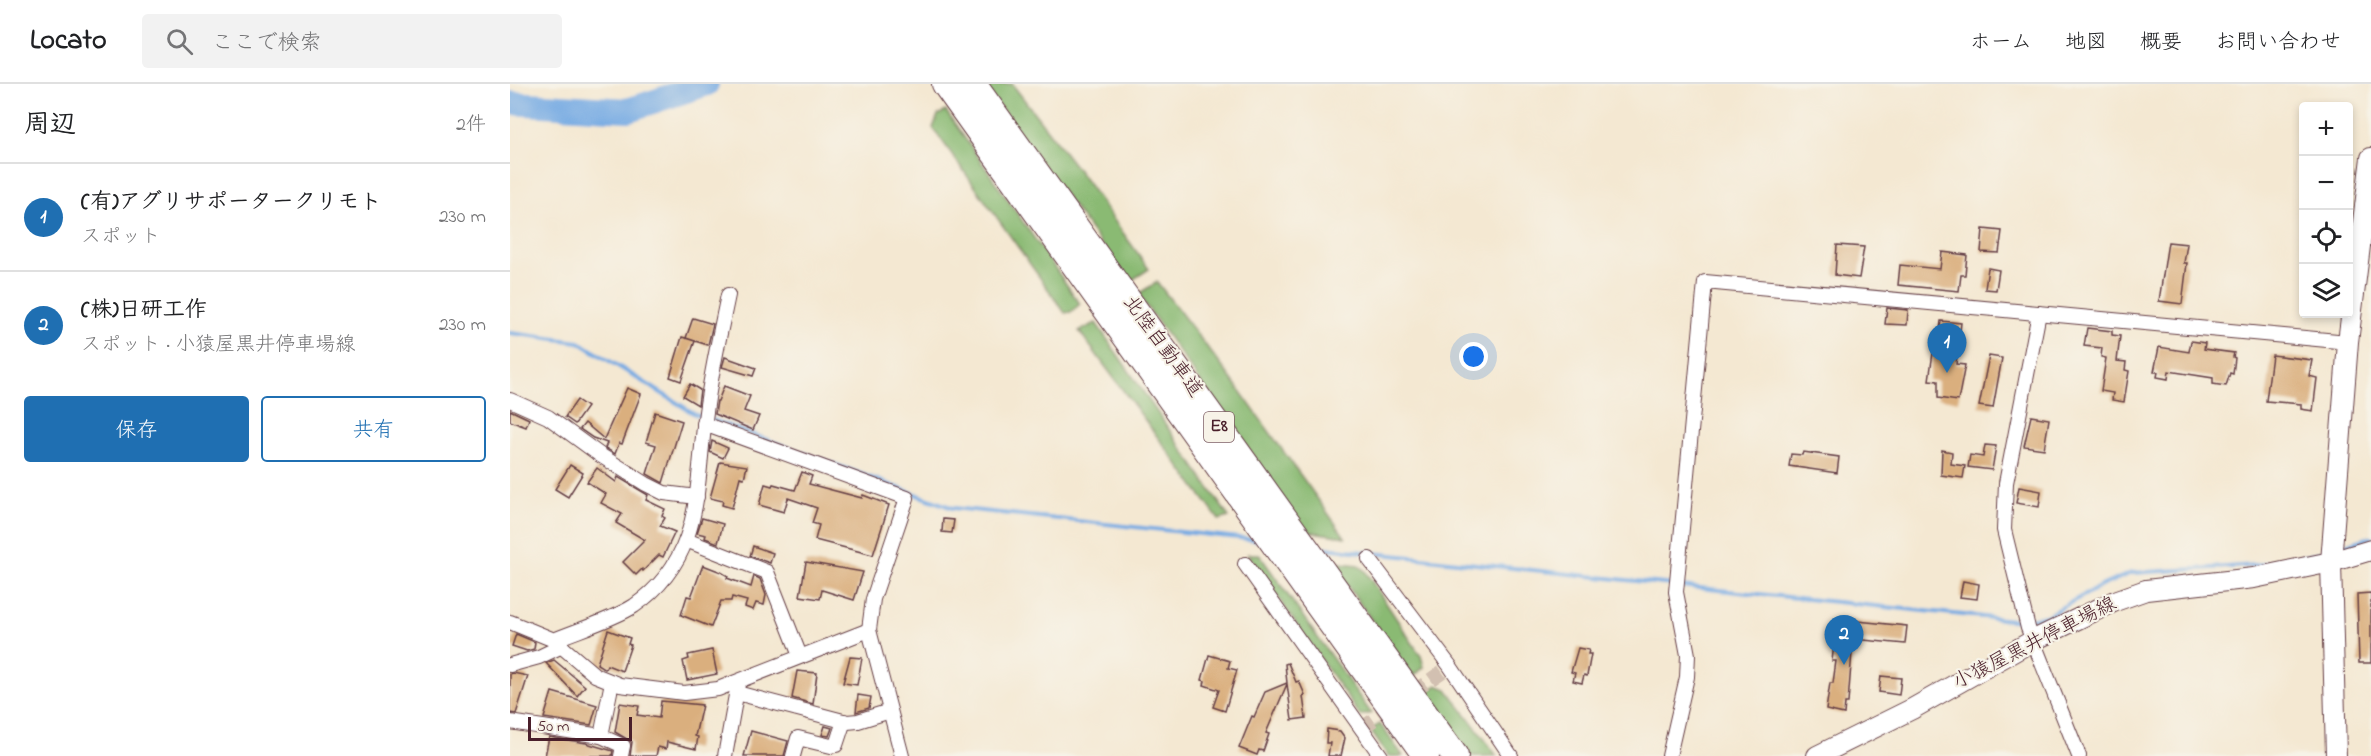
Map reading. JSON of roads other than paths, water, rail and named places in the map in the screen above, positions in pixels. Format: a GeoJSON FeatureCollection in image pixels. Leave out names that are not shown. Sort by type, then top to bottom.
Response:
{"type":"FeatureCollection","features":[{"type":"Feature","properties":{"kind":"highway","name":"北陸自動車道"},"geometry":{"type":"LineString","coordinates":[[945,84],[973,97],[1455,756]]}},
{"type":"Feature","properties":{"kind":"highway","name":"北陸自動車道"},"geometry":{"type":"LineString","coordinates":[[973,97],[1426,756]]}},
{"type":"Feature","properties":{"kind":"street"},"geometry":{"type":"LineString","coordinates":[[2336,756],[2331,562],[2348,342],[2371,158]]}},
{"type":"Feature","properties":{"kind":"street"},"geometry":{"type":"LineString","coordinates":[[1669,756],[1687,677],[1688,656],[1676,592],[1705,282],[2348,342]]}},
{"type":"Feature","properties":{"kind":"street"},"geometry":{"type":"LineString","coordinates":[[510,665],[539,657],[558,643],[633,607],[672,567],[692,527],[704,424],[728,295]]}},
{"type":"Feature","properties":{"kind":"street"},"geometry":{"type":"LineString","coordinates":[[2040,313],[2006,483],[2004,530],[2024,614],[2079,756]]}},
{"type":"Feature","properties":{"kind":"street"},"geometry":{"type":"LineString","coordinates":[[510,400],[548,417],[600,456],[646,484],[664,493],[697,496]]}},
{"type":"Feature","properties":{"kind":"street"},"geometry":{"type":"LineString","coordinates":[[704,424],[907,498],[873,599],[869,630],[902,756]]}},
{"type":"Feature","properties":{"kind":"street"},"geometry":{"type":"LineString","coordinates":[[687,540],[767,572],[800,656]]}},
{"type":"Feature","properties":{"kind":"street","name":"小猿屋黒井停車場線"},"geometry":{"type":"LineString","coordinates":[[1817,756],[1912,709],[2034,640],[2093,610],[2146,590],[2254,578],[2331,562],[2371,549]]}},
{"type":"Feature","properties":{"kind":"street"},"geometry":{"type":"LineString","coordinates":[[1369,559],[1450,666],[1511,756]]}},
{"type":"Feature","properties":{"kind":"street"},"geometry":{"type":"LineString","coordinates":[[1245,564],[1381,756]]}},
{"type":"Feature","properties":{"kind":"street"},"geometry":{"type":"LineString","coordinates":[[510,622],[558,643],[595,675],[612,682],[684,693],[738,686],[800,656],[869,630]]}},
{"type":"Feature","properties":{"kind":"street"},"geometry":{"type":"LineString","coordinates":[[601,736],[612,682]]}},
{"type":"Feature","properties":{"kind":"street"},"geometry":{"type":"LineString","coordinates":[[738,686],[844,721],[858,721],[890,711]]}},
{"type":"Feature","properties":{"kind":"street"},"geometry":{"type":"LineString","coordinates":[[725,756],[738,686]]}},
{"type":"Feature","properties":{"kind":"street"},"geometry":{"type":"LineString","coordinates":[[793,756],[798,738],[831,746],[836,745],[844,721]]}},
{"type":"Feature","properties":{"kind":"street"},"geometry":{"type":"LineString","coordinates":[[510,722],[601,736],[623,746],[621,756]]}},
{"type":"Feature","properties":{"kind":"waterway"},"geometry":{"type":"LineString","coordinates":[[510,103],[628,110],[707,84]]}},
{"type":"Feature","properties":{"kind":"waterway"},"geometry":{"type":"LineString","coordinates":[[510,333],[579,342],[703,417]]}},
{"type":"Feature","properties":{"kind":"waterway"},"geometry":{"type":"LineString","coordinates":[[713,420],[953,508],[1258,540]]}},
{"type":"Feature","properties":{"kind":"waterway"},"geometry":{"type":"LineString","coordinates":[[2337,548],[2371,537]]}},
{"type":"Feature","properties":{"kind":"waterway"},"geometry":{"type":"LineString","coordinates":[[1317,547],[1673,585]]}},
{"type":"Feature","properties":{"kind":"waterway"},"geometry":{"type":"LineString","coordinates":[[2029,619],[2046,616],[2101,586],[2131,573],[2259,565],[2324,552]]}},
{"type":"Feature","properties":{"kind":"waterway"},"geometry":{"type":"LineString","coordinates":[[1680,586],[2022,621]]}},
{"type":"Feature","properties":{"kind":"tunnel"},"geometry":{"type":"LineString","coordinates":[[1362,728],[1450,666]]}},
{"type":"Feature","properties":{"kind":"place","name":"(有)アグリサポータークリモト"},"geometry":{"type":"Point","coordinates":[1947,373]}},
{"type":"Feature","properties":{"kind":"place","name":"(株)日研工作"},"geometry":{"type":"Point","coordinates":[1844,665]}}]}
